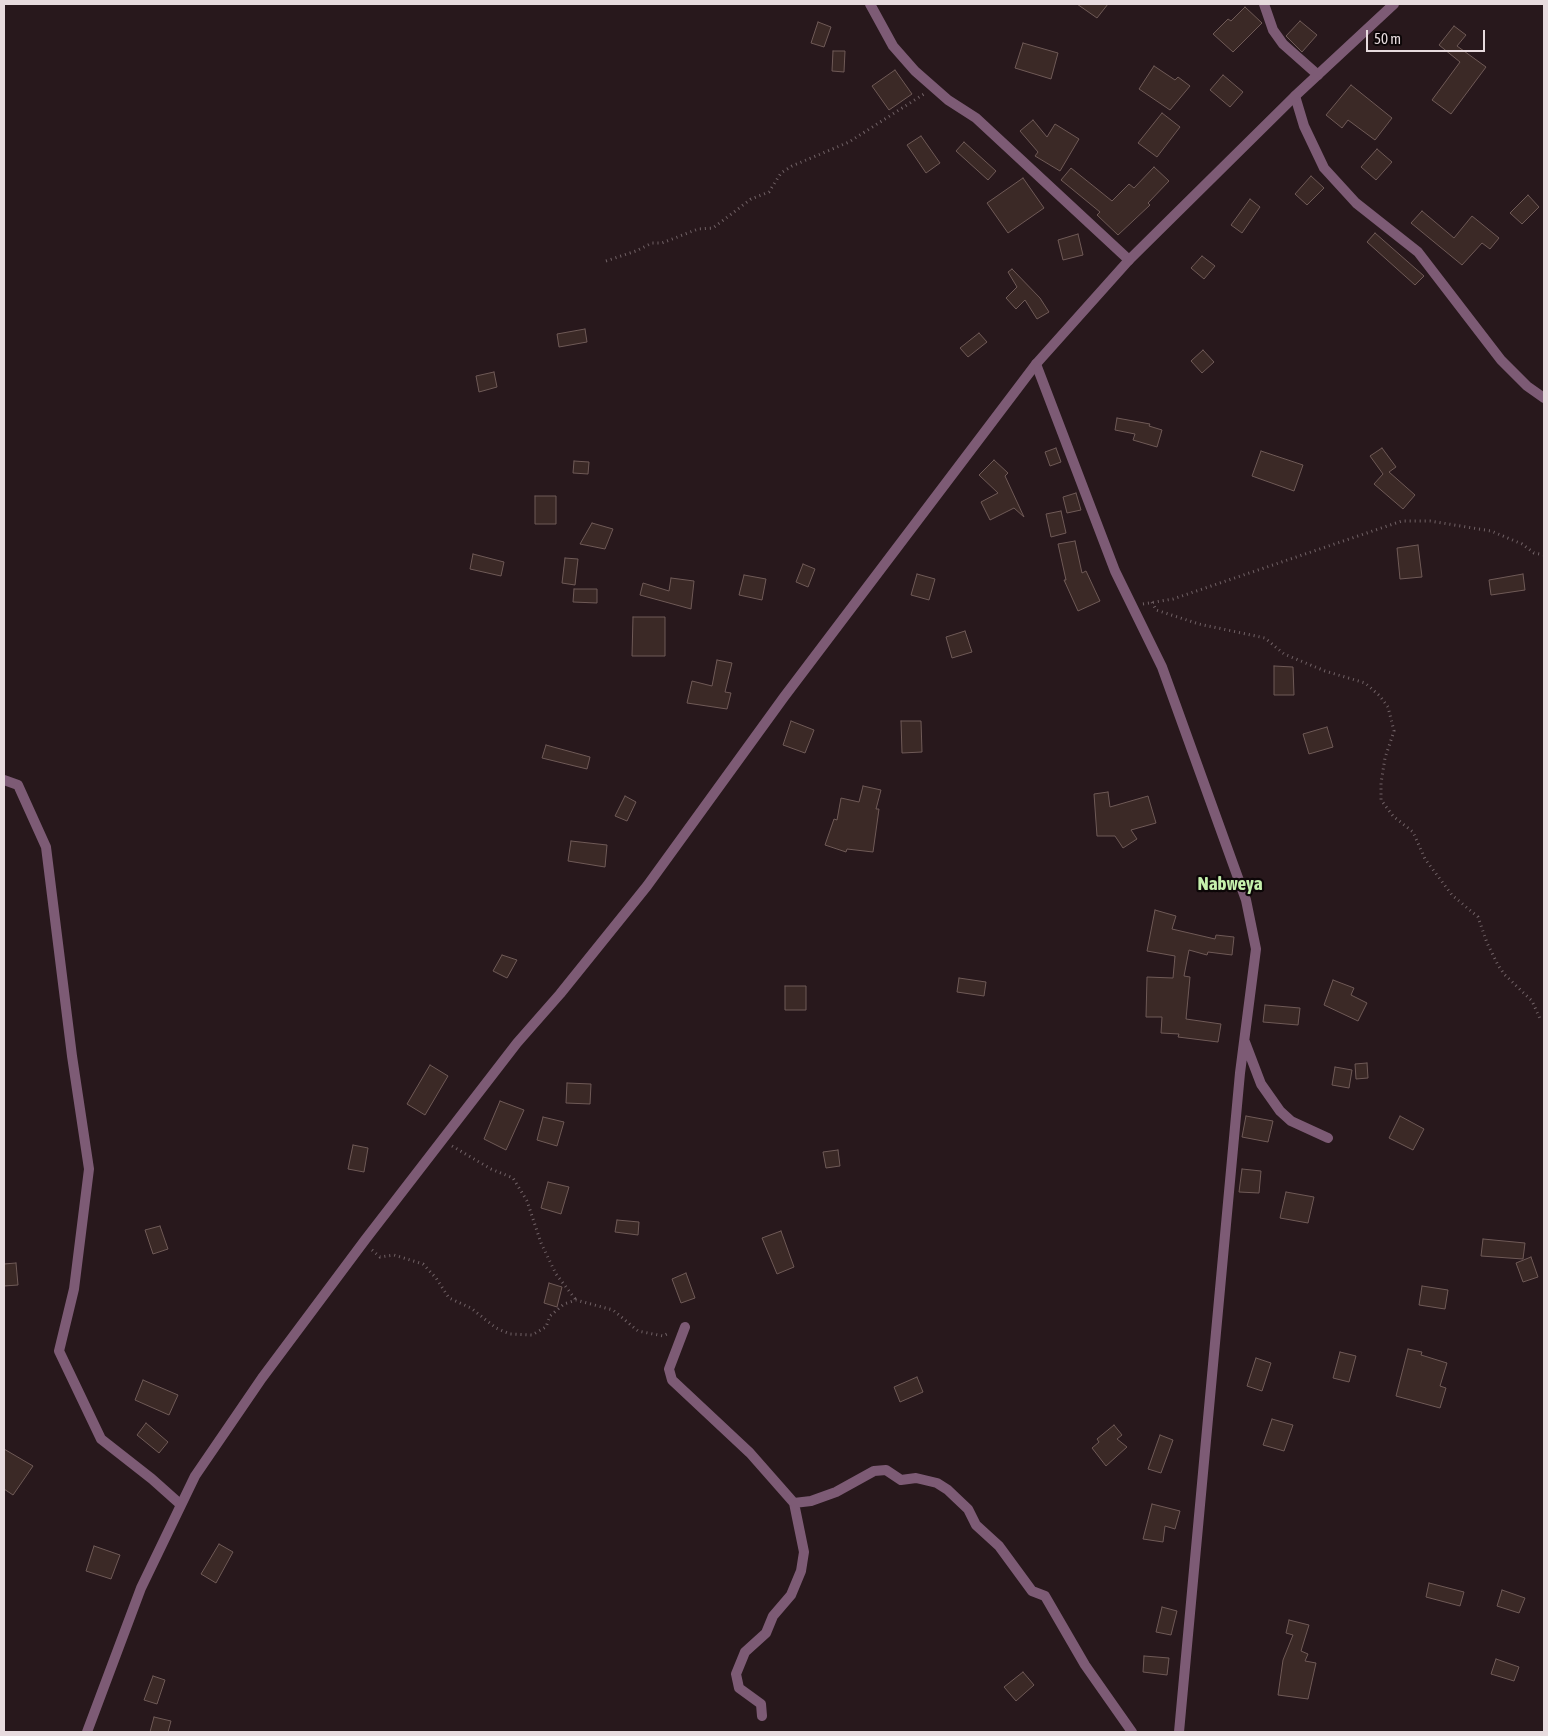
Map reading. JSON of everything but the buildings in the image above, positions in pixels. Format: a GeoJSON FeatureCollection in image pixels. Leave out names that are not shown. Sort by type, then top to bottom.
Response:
{"type":"FeatureCollection","features":[{"type":"Feature","properties":{"kind":"street"},"geometry":{"type":"LineString","coordinates":[[870,4],[893,46],[933,88],[976,118],[1129,260]]}},
{"type":"Feature","properties":{"kind":"street"},"geometry":{"type":"LineString","coordinates":[[1264,4],[1273,30],[1283,44],[1318,75]]}},
{"type":"Feature","properties":{"kind":"street"},"geometry":{"type":"LineString","coordinates":[[88,1732],[141,1588],[180,1504],[212,1450],[262,1378],[518,1043],[647,886],[784,697],[1036,364],[1129,260],[1295,96],[1394,4]]}},
{"type":"Feature","properties":{"kind":"street"},"geometry":{"type":"LineString","coordinates":[[1295,96],[1304,126],[1324,168],[1356,203],[1418,252],[1501,360],[1527,386],[1544,398]]}},
{"type":"Feature","properties":{"kind":"street"},"geometry":{"type":"LineString","coordinates":[[1036,364],[1115,571],[1162,666],[1178,716],[1246,900],[1254,929],[1256,949],[1244,1041],[1179,1732]]}},
{"type":"Feature","properties":{"kind":"street"},"geometry":{"type":"LineString","coordinates":[[4,780],[18,785],[46,847],[72,1056],[89,1169],[74,1288],[59,1351],[101,1439],[152,1479],[180,1504]]}},
{"type":"Feature","properties":{"kind":"street"},"geometry":{"type":"LineString","coordinates":[[1244,1041],[1261,1084],[1280,1111],[1291,1121],[1328,1138]]}},
{"type":"Feature","properties":{"kind":"street"},"geometry":{"type":"LineString","coordinates":[[685,1327],[669,1369],[672,1380],[750,1453],[794,1503],[804,1552],[801,1571],[791,1595],[773,1616],[766,1633],[745,1652],[736,1674],[738,1688],[761,1704],[762,1716]]}},
{"type":"Feature","properties":{"kind":"street"},"geometry":{"type":"LineString","coordinates":[[794,1503],[811,1501],[836,1492],[874,1471],[886,1470],[901,1480],[916,1478],[937,1483],[948,1490],[968,1509],[976,1525],[999,1546],[1032,1591],[1045,1596],[1081,1658],[1132,1732]]}},
{"type":"Feature","properties":{"kind":"path"},"geometry":{"type":"LineString","coordinates":[[606,261],[636,251],[652,243],[662,243],[698,229],[713,228],[751,200],[769,192],[781,173],[792,166],[849,142],[933,88]]}},
{"type":"Feature","properties":{"kind":"path"},"geometry":{"type":"LineString","coordinates":[[1132,606],[1173,599],[1402,521],[1430,521],[1491,531],[1522,544],[1534,553],[1544,554]]}},
{"type":"Feature","properties":{"kind":"path"},"geometry":{"type":"LineString","coordinates":[[1152,602],[1156,610],[1190,622],[1265,638],[1284,654],[1325,672],[1365,683],[1380,696],[1388,707],[1394,731],[1385,758],[1381,783],[1381,800],[1393,816],[1413,832],[1425,859],[1452,896],[1478,917],[1487,943],[1498,965],[1504,974],[1532,1001],[1540,1021]]}},
{"type":"Feature","properties":{"kind":"path"},"geometry":{"type":"LineString","coordinates":[[443,1141],[491,1169],[513,1178],[528,1201],[541,1243],[556,1274],[576,1300]]}},
{"type":"Feature","properties":{"kind":"path"},"geometry":{"type":"LineString","coordinates":[[369,1248],[380,1257],[394,1255],[423,1264],[436,1278],[449,1298],[471,1308],[496,1328],[510,1334],[532,1335],[546,1327],[550,1316],[564,1304],[576,1300],[614,1310],[638,1331],[646,1333],[663,1336],[685,1327]]}},
{"type":"Feature","properties":{"kind":"district","name":"Nabweya"},"geometry":{"type":"Point","coordinates":[1230,884]}}]}
